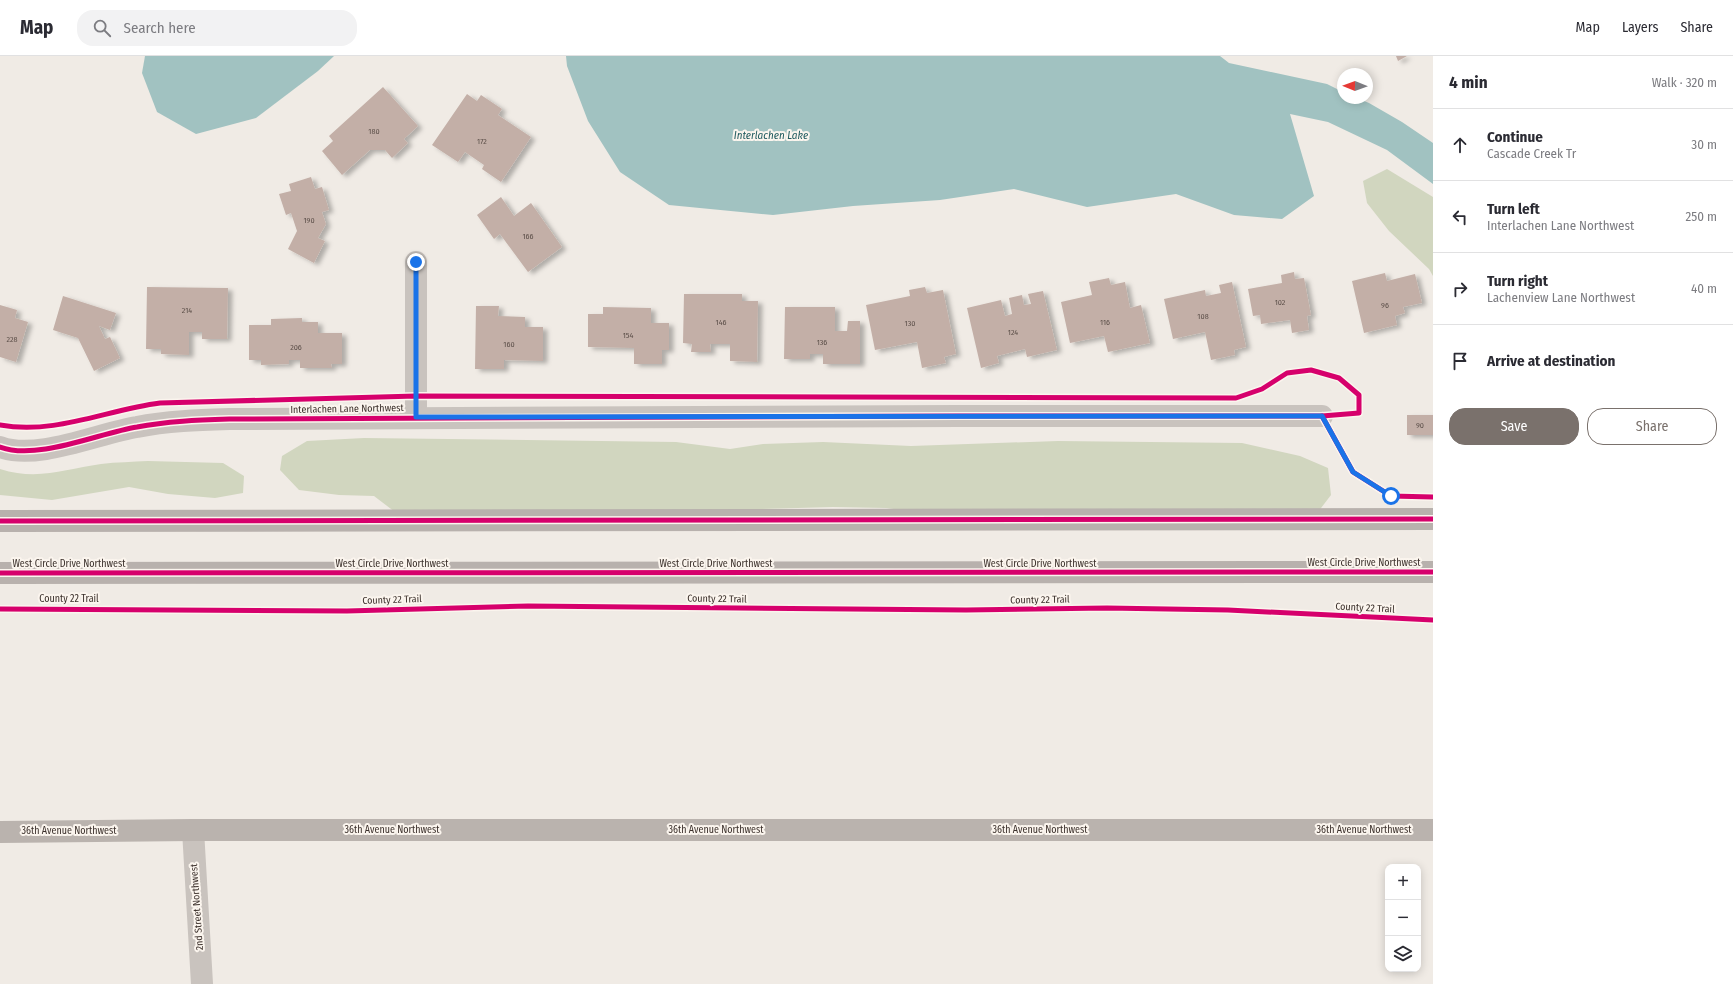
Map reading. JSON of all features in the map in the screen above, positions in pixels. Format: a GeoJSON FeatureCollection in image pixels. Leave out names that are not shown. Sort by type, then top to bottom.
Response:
{"type":"FeatureCollection","features":[{"type":"Feature","properties":{"kind":"main road"},"geometry":{"type":"LineString","coordinates":[[0,521],[1433,519]]}},
{"type":"Feature","properties":{"kind":"main road","name":"West Circle Drive Northwest"},"geometry":{"type":"LineString","coordinates":[[0,573],[1433,572]]}},
{"type":"Feature","properties":{"kind":"street"},"geometry":{"type":"LineString","coordinates":[[416,262],[416,417]]}},
{"type":"Feature","properties":{"kind":"street","name":"Interlachen Lane Northwest"},"geometry":{"type":"LineString","coordinates":[[0,447],[20,451],[34,450],[63,445],[135,427],[218,419],[416,417],[1322,416]]}},
{"type":"Feature","properties":{"kind":"street","name":"36th Avenue Northwest"},"geometry":{"type":"LineString","coordinates":[[0,832],[192,830],[1433,830]]}},
{"type":"Feature","properties":{"kind":"street","name":"2nd Street Northwest"},"geometry":{"type":"LineString","coordinates":[[192,830],[202,984]]}},
{"type":"Feature","properties":{"kind":"green space"},"geometry":{"type":"Polygon","coordinates":[[[1387,169],[1433,197],[1433,276],[1429,269],[1389,231],[1367,203],[1363,181],[1387,169]]]}},
{"type":"Feature","properties":{"kind":"green space"},"geometry":{"type":"Polygon","coordinates":[[[364,438],[676,442],[730,449],[763,444],[823,442],[911,446],[1058,441],[1242,443],[1300,456],[1328,468],[1331,495],[1318,512],[939,515],[886,508],[833,507],[727,510],[395,512],[374,496],[339,495],[299,490],[280,470],[282,456],[307,441],[364,438]]]}},
{"type":"Feature","properties":{"kind":"green space"},"geometry":{"type":"Polygon","coordinates":[[[148,461],[223,463],[244,476],[243,493],[215,498],[168,494],[129,487],[52,500],[0,495],[0,469],[27,474],[39,474],[101,464],[148,461]]]}},
{"type":"Feature","properties":{"kind":"water"},"geometry":{"type":"Polygon","coordinates":[[[145,56],[334,56],[318,71],[256,118],[196,134],[157,112],[142,73],[145,56]]]}},
{"type":"Feature","properties":{"kind":"water","name":"Interlachen Lake"},"geometry":{"type":"Polygon","coordinates":[[[566,56],[1220,56],[1229,63],[1327,84],[1337,89],[1337,104],[1371,104],[1402,122],[1433,143],[1433,184],[1387,150],[1328,122],[1290,114],[1314,196],[1282,219],[1234,215],[1176,194],[1087,207],[1014,189],[940,200],[853,206],[773,215],[669,205],[620,172],[588,121],[567,66],[566,56]]]}},
{"type":"Feature","properties":{"kind":"building"},"geometry":{"type":"Polygon","coordinates":[[[1396,56],[1407,56],[1398,61],[1396,56]]]}},
{"type":"Feature","properties":{"kind":"building"},"geometry":{"type":"Polygon","coordinates":[[[383,87],[418,126],[404,139],[408,143],[392,158],[385,150],[370,150],[342,175],[322,151],[333,141],[329,136],[383,87]]]}},
{"type":"Feature","properties":{"kind":"building"},"geometry":{"type":"Polygon","coordinates":[[[467,94],[477,101],[481,95],[502,109],[498,115],[531,137],[501,182],[482,169],[484,165],[465,152],[458,162],[432,145],[467,94]]]}},
{"type":"Feature","properties":{"kind":"building"},"geometry":{"type":"Polygon","coordinates":[[[311,177],[315,189],[322,187],[329,210],[322,212],[326,224],[318,238],[325,241],[314,263],[288,249],[297,231],[291,213],[286,215],[279,194],[291,191],[289,184],[311,177]]]}},
{"type":"Feature","properties":{"kind":"building"},"geometry":{"type":"Polygon","coordinates":[[[501,197],[514,216],[531,203],[562,247],[528,272],[500,234],[494,239],[477,215],[501,197]]]}},
{"type":"Feature","properties":{"kind":"building"},"geometry":{"type":"Polygon","coordinates":[[[1294,272],[1295,279],[1304,278],[1311,315],[1307,316],[1309,330],[1292,333],[1290,320],[1261,324],[1260,315],[1253,316],[1248,289],[1282,283],[1281,275],[1294,272]]]}},
{"type":"Feature","properties":{"kind":"building"},"geometry":{"type":"Polygon","coordinates":[[[1385,273],[1387,281],[1415,274],[1422,303],[1403,307],[1405,313],[1395,316],[1397,325],[1364,333],[1352,281],[1385,273]]]}},
{"type":"Feature","properties":{"kind":"building"},"geometry":{"type":"Polygon","coordinates":[[[1109,278],[1111,285],[1125,282],[1130,308],[1141,305],[1150,343],[1108,352],[1104,336],[1070,343],[1061,302],[1092,295],[1089,282],[1109,278]]]}},
{"type":"Feature","properties":{"kind":"building"},"geometry":{"type":"Polygon","coordinates":[[[1232,282],[1246,347],[1234,350],[1235,355],[1211,360],[1205,332],[1173,339],[1164,299],[1205,290],[1206,296],[1221,293],[1219,285],[1232,282]]]}},
{"type":"Feature","properties":{"kind":"building"},"geometry":{"type":"Polygon","coordinates":[[[147,287],[228,288],[227,339],[202,339],[202,332],[189,332],[189,355],[161,354],[161,349],[146,349],[147,287]]]}},
{"type":"Feature","properties":{"kind":"building"},"geometry":{"type":"Polygon","coordinates":[[[925,287],[927,293],[943,290],[956,354],[944,357],[946,363],[922,368],[917,342],[875,350],[866,305],[910,296],[909,290],[925,287]]]}},
{"type":"Feature","properties":{"kind":"building"},"geometry":{"type":"Polygon","coordinates":[[[1043,291],[1057,350],[1027,357],[1025,349],[997,356],[999,363],[981,368],[967,308],[1001,300],[1005,316],[1012,314],[1009,298],[1022,295],[1024,305],[1031,304],[1028,294],[1043,291]]]}},
{"type":"Feature","properties":{"kind":"building"},"geometry":{"type":"Polygon","coordinates":[[[684,294],[742,294],[742,301],[758,301],[757,362],[730,361],[730,344],[710,344],[711,352],[691,352],[692,344],[683,343],[684,294]]]}},
{"type":"Feature","properties":{"kind":"building"},"geometry":{"type":"Polygon","coordinates":[[[63,296],[116,313],[110,330],[99,326],[105,339],[110,337],[120,358],[94,371],[78,338],[53,330],[63,296]]]}},
{"type":"Feature","properties":{"kind":"building"},"geometry":{"type":"Polygon","coordinates":[[[0,305],[17,310],[15,318],[28,322],[16,362],[0,357],[0,305]]]}},
{"type":"Feature","properties":{"kind":"building"},"geometry":{"type":"Polygon","coordinates":[[[476,306],[499,306],[498,316],[525,317],[525,327],[543,327],[543,361],[504,360],[504,369],[475,369],[476,306]]]}},
{"type":"Feature","properties":{"kind":"building"},"geometry":{"type":"Polygon","coordinates":[[[603,307],[651,308],[651,323],[669,323],[669,350],[662,350],[662,364],[634,364],[634,348],[588,347],[588,314],[603,314],[603,307]]]}},
{"type":"Feature","properties":{"kind":"building"},"geometry":{"type":"Polygon","coordinates":[[[785,307],[835,307],[835,331],[847,331],[848,321],[860,321],[860,364],[823,364],[823,354],[810,354],[810,359],[784,359],[785,307]]]}},
{"type":"Feature","properties":{"kind":"building"},"geometry":{"type":"Polygon","coordinates":[[[302,318],[302,322],[318,322],[318,333],[342,333],[342,364],[331,364],[332,368],[300,368],[300,360],[289,360],[289,364],[261,365],[261,360],[249,360],[249,325],[271,325],[271,319],[302,318]]]}},
{"type":"Feature","properties":{"kind":"building"},"geometry":{"type":"Polygon","coordinates":[[[1407,415],[1433,415],[1433,435],[1407,435],[1407,415]]]}},
{"type":"Feature","properties":{"kind":"cycle path"},"geometry":{"type":"LineString","coordinates":[[0,425],[41,427],[160,403],[416,396],[1236,398],[1262,389],[1287,373],[1311,370],[1339,378],[1359,395],[1359,413],[1322,416],[640,416],[230,419],[160,423],[122,430],[68,444],[32,451],[0,447]]}},
{"type":"Feature","properties":{"kind":"cycle path"},"geometry":{"type":"LineString","coordinates":[[1322,416],[1353,472],[1391,496],[1433,497]]}},
{"type":"Feature","properties":{"kind":"cycle path"},"geometry":{"type":"LineString","coordinates":[[0,521],[1433,519]]}},
{"type":"Feature","properties":{"kind":"cycle path"},"geometry":{"type":"LineString","coordinates":[[0,573],[1433,572]]}},
{"type":"Feature","properties":{"kind":"cycle path","name":"County 22 Trail"},"geometry":{"type":"LineString","coordinates":[[0,609],[347,611],[528,606],[966,610],[1107,608],[1228,610],[1433,620]]}},
{"type":"Feature","properties":{"kind":"route"},"geometry":{"type":"LineString","coordinates":[[416,262],[416,417],[1322,416],[1353,472],[1391,496]]}}]}
